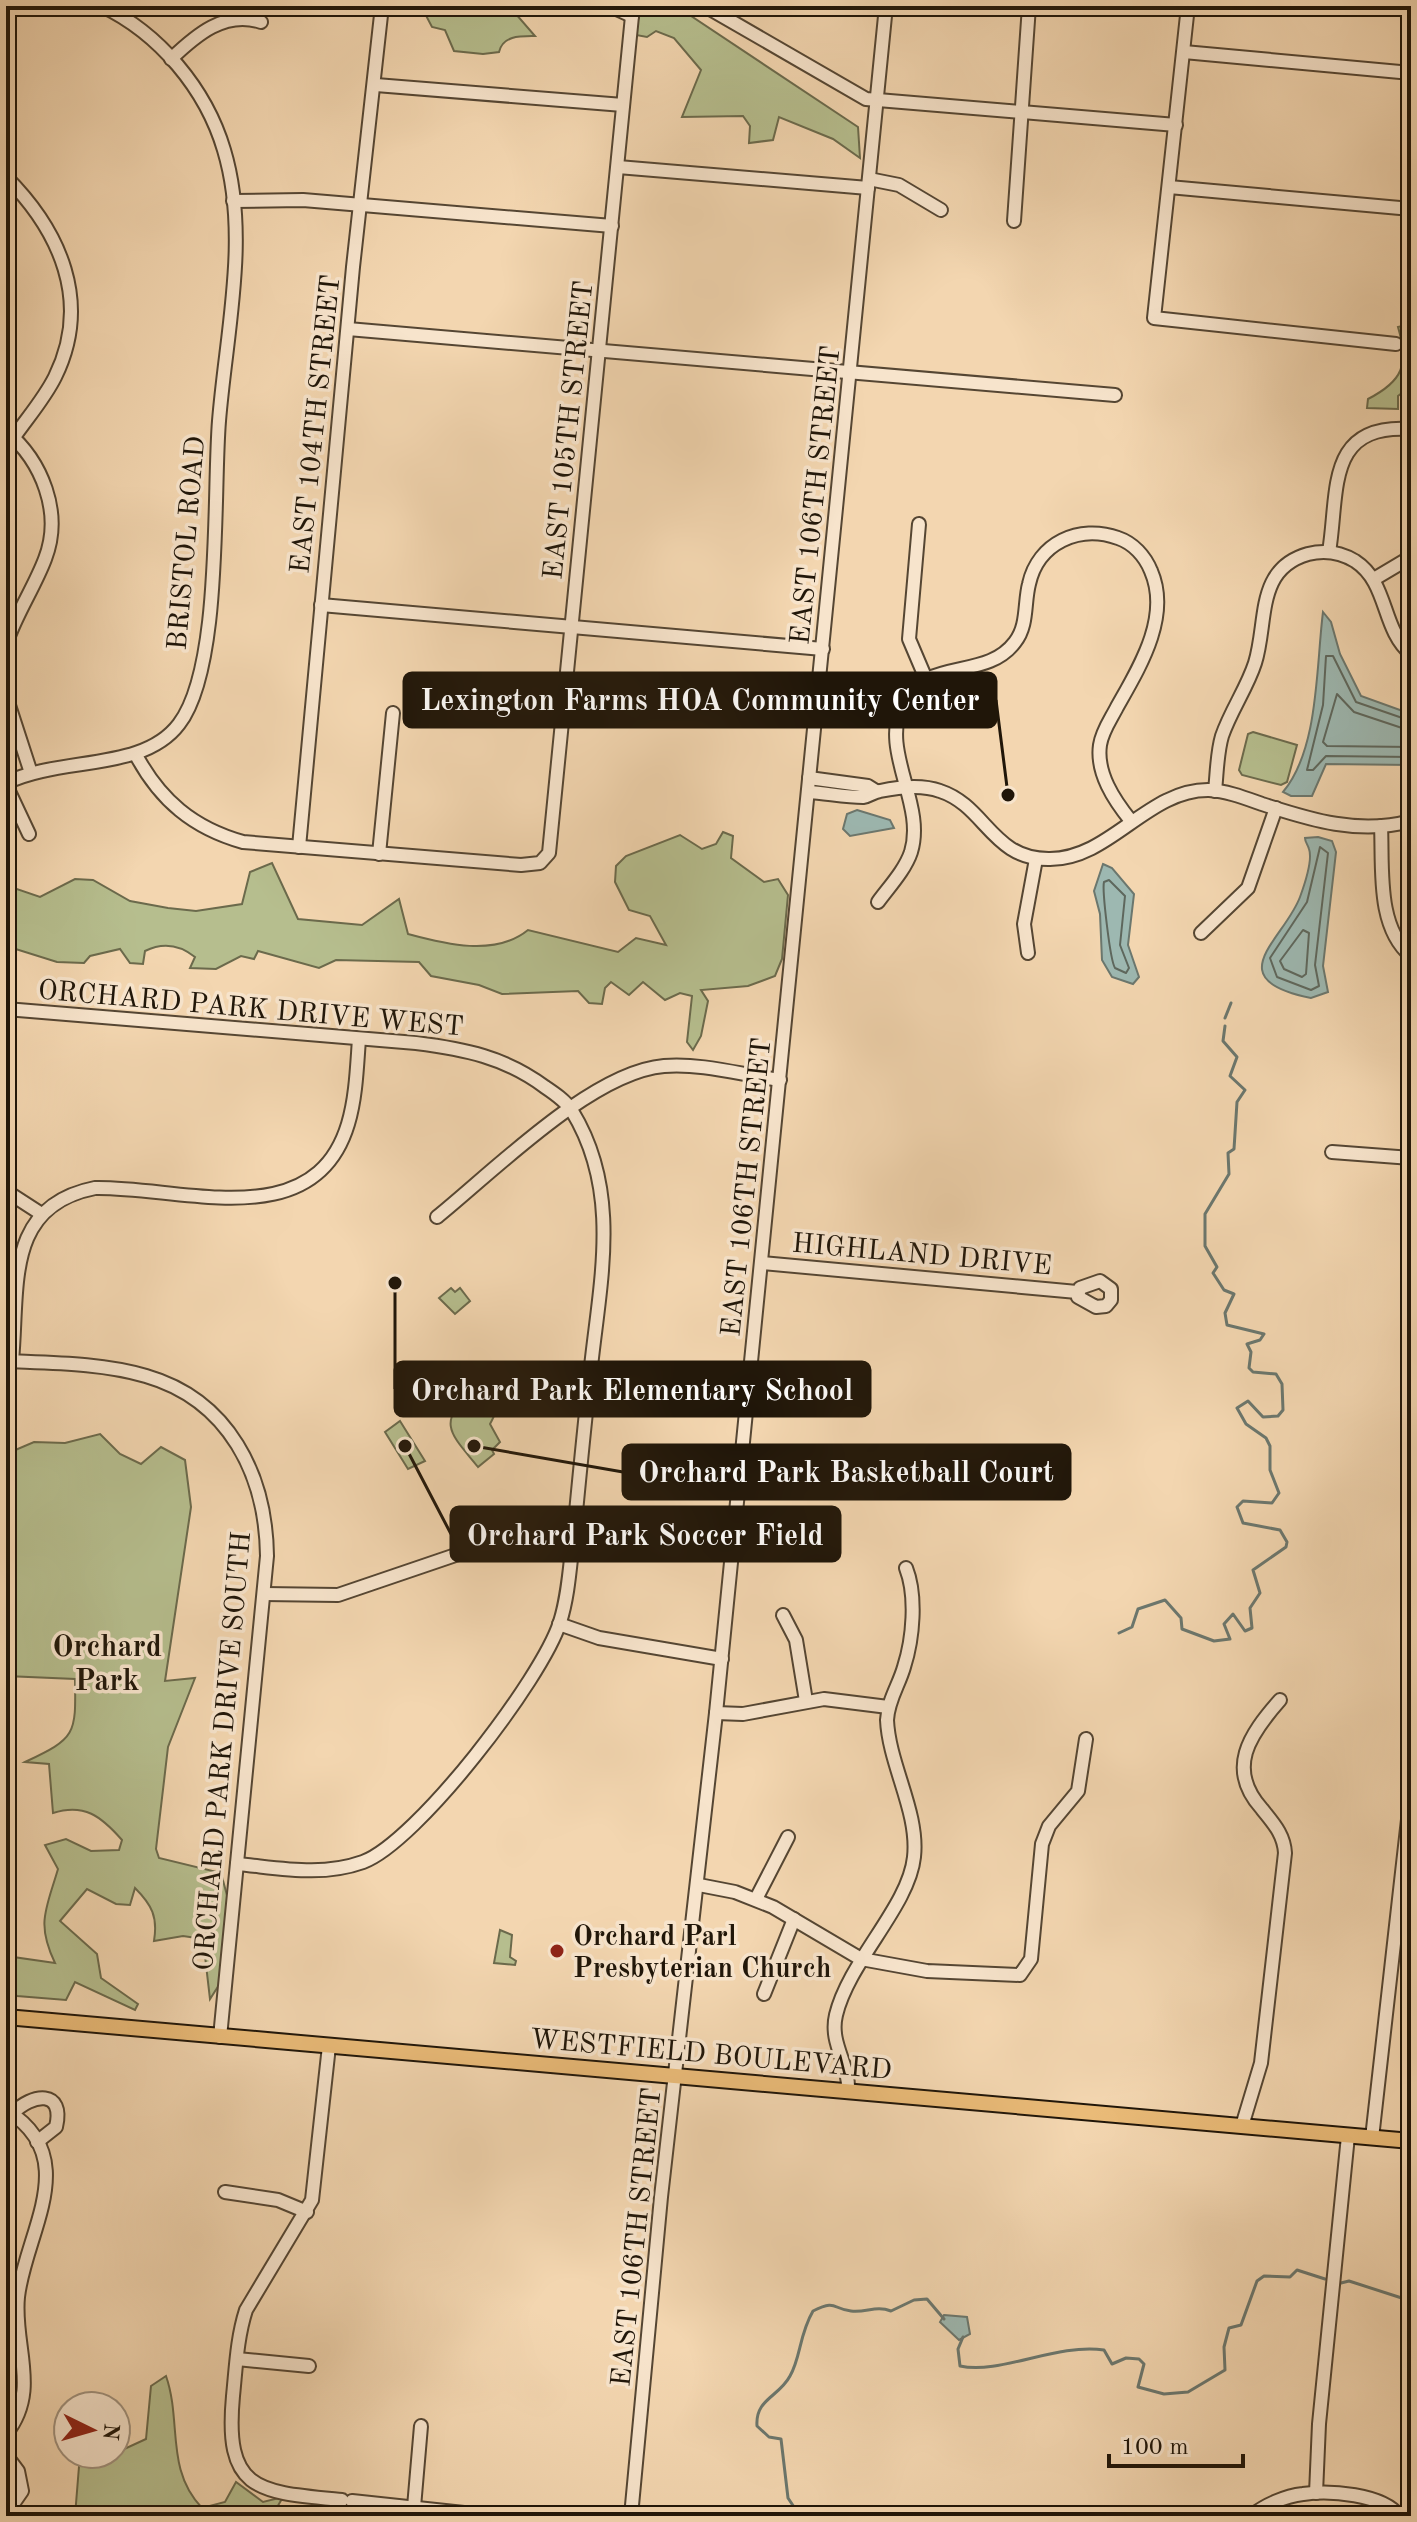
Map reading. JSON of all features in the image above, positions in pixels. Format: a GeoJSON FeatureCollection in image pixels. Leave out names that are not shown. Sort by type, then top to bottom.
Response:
{"type":"FeatureCollection","features":[{"type":"Feature","properties":{"kind":"main road","name":"WESTFIELD BOULEVARD"},"geometry":{"type":"LineString","coordinates":[[6,2017],[1411,2141]]}},
{"type":"Feature","properties":{"kind":"street","name":"BRISTOL ROAD"},"geometry":{"type":"LineString","coordinates":[[6,784],[31,773],[136,755],[166,738],[182,720],[191,702],[203,648],[213,569],[219,422],[234,258],[233,201],[223,148],[198,94],[171,59],[143,32],[102,6]]}},
{"type":"Feature","properties":{"kind":"street","name":"EAST 104TH STREET"},"geometry":{"type":"LineString","coordinates":[[299,847],[382,6]]}},
{"type":"Feature","properties":{"kind":"street"},"geometry":{"type":"LineString","coordinates":[[610,6],[632,11]]}},
{"type":"Feature","properties":{"kind":"street"},"geometry":{"type":"LineString","coordinates":[[705,6],[860,97],[1176,125]]}},
{"type":"Feature","properties":{"kind":"street","name":"EAST 106TH STREET"},"geometry":{"type":"LineString","coordinates":[[631,2516],[722,1659],[886,6]]}},
{"type":"Feature","properties":{"kind":"street"},"geometry":{"type":"LineString","coordinates":[[1014,221],[1029,6]]}},
{"type":"Feature","properties":{"kind":"street"},"geometry":{"type":"LineString","coordinates":[[1188,6],[1154,318],[1396,344]]}},
{"type":"Feature","properties":{"kind":"street","name":"EAST 105TH STREET"},"geometry":{"type":"LineString","coordinates":[[379,854],[521,865],[540,863],[546,857],[554,831],[632,11]]}},
{"type":"Feature","properties":{"kind":"street"},"geometry":{"type":"LineString","coordinates":[[171,59],[215,25],[230,20],[261,22]]}},
{"type":"Feature","properties":{"kind":"street"},"geometry":{"type":"LineString","coordinates":[[1184,52],[1411,73]]}},
{"type":"Feature","properties":{"kind":"street"},"geometry":{"type":"LineString","coordinates":[[376,85],[623,105]]}},
{"type":"Feature","properties":{"kind":"street"},"geometry":{"type":"LineString","coordinates":[[618,167],[899,185],[941,210]]}},
{"type":"Feature","properties":{"kind":"street"},"geometry":{"type":"LineString","coordinates":[[6,177],[36,208],[56,242],[66,274],[69,308],[65,350],[55,378],[10,434],[31,457],[45,485],[51,535],[46,557],[6,644]]}},
{"type":"Feature","properties":{"kind":"street"},"geometry":{"type":"LineString","coordinates":[[1169,187],[1411,209]]}},
{"type":"Feature","properties":{"kind":"street"},"geometry":{"type":"LineString","coordinates":[[233,201],[303,200],[612,226]]}},
{"type":"Feature","properties":{"kind":"street"},"geometry":{"type":"LineString","coordinates":[[348,329],[1115,395]]}},
{"type":"Feature","properties":{"kind":"street"},"geometry":{"type":"LineString","coordinates":[[1329,552],[1336,475],[1347,452],[1359,441],[1382,429],[1411,429]]}},
{"type":"Feature","properties":{"kind":"street"},"geometry":{"type":"LineString","coordinates":[[919,524],[909,639],[926,679]]}},
{"type":"Feature","properties":{"kind":"street"},"geometry":{"type":"LineString","coordinates":[[878,902],[911,851],[913,827],[897,724],[903,702],[926,679],[943,671],[986,664],[1014,643],[1023,624],[1034,569],[1050,547],[1076,535],[1092,533],[1115,537],[1130,544],[1148,564],[1155,582],[1153,630],[1143,661],[1104,731],[1099,759],[1104,777],[1131,821]]}},
{"type":"Feature","properties":{"kind":"street"},"geometry":{"type":"LineString","coordinates":[[1215,791],[1219,747],[1255,662],[1267,591],[1279,571],[1294,560],[1329,552],[1357,562],[1374,579],[1394,633],[1411,654]]}},
{"type":"Feature","properties":{"kind":"street"},"geometry":{"type":"LineString","coordinates":[[1374,579],[1411,557]]}},
{"type":"Feature","properties":{"kind":"street"},"geometry":{"type":"LineString","coordinates":[[321,605],[823,649]]}},
{"type":"Feature","properties":{"kind":"street"},"geometry":{"type":"LineString","coordinates":[[6,696],[31,773]]}},
{"type":"Feature","properties":{"kind":"street"},"geometry":{"type":"LineString","coordinates":[[136,755],[165,797],[204,828],[243,842],[379,854],[393,713]]}},
{"type":"Feature","properties":{"kind":"street"},"geometry":{"type":"LineString","coordinates":[[809,778],[868,786],[876,791]]}},
{"type":"Feature","properties":{"kind":"street"},"geometry":{"type":"LineString","coordinates":[[6,784],[29,834]]}},
{"type":"Feature","properties":{"kind":"street"},"geometry":{"type":"LineString","coordinates":[[808,792],[868,797],[876,791],[927,787],[949,794],[966,805],[1002,844],[1036,859],[1063,859],[1079,854],[1183,793],[1215,791],[1327,823],[1381,826],[1411,821]]}},
{"type":"Feature","properties":{"kind":"street"},"geometry":{"type":"LineString","coordinates":[[1201,933],[1248,888],[1276,808]]}},
{"type":"Feature","properties":{"kind":"street"},"geometry":{"type":"LineString","coordinates":[[1381,826],[1388,918],[1394,936],[1411,956]]}},
{"type":"Feature","properties":{"kind":"street"},"geometry":{"type":"LineString","coordinates":[[1028,953],[1024,924],[1036,859]]}},
{"type":"Feature","properties":{"kind":"street","name":"ORCHARD PARK DRIVE WEST"},"geometry":{"type":"LineString","coordinates":[[6,1009],[442,1046],[489,1056],[525,1072],[571,1108]]}},
{"type":"Feature","properties":{"kind":"street"},"geometry":{"type":"LineString","coordinates":[[9,1361],[22,1255],[28,1233],[40,1213],[73,1193],[95,1188],[252,1199],[299,1186],[321,1169],[342,1142],[351,1111],[359,1039]]}},
{"type":"Feature","properties":{"kind":"street"},"geometry":{"type":"LineString","coordinates":[[437,1217],[571,1108],[618,1079],[664,1066],[780,1080]]}},
{"type":"Feature","properties":{"kind":"street"},"geometry":{"type":"LineString","coordinates":[[237,1864],[327,1871],[363,1862],[385,1851],[414,1825],[512,1709],[536,1674],[559,1624],[571,1555],[604,1211],[598,1170],[571,1108]]}},
{"type":"Feature","properties":{"kind":"street"},"geometry":{"type":"LineString","coordinates":[[1332,1152],[1411,1158]]}},
{"type":"Feature","properties":{"kind":"street"},"geometry":{"type":"LineString","coordinates":[[6,1191],[40,1213]]}},
{"type":"Feature","properties":{"kind":"street","name":"HIGHLAND DRIVE"},"geometry":{"type":"LineString","coordinates":[[762,1263],[1077,1292]]}},
{"type":"Feature","properties":{"kind":"street","name":"ORCHARD PARK DRIVE SOUTH"},"geometry":{"type":"LineString","coordinates":[[9,1361],[143,1375],[176,1389],[217,1420],[247,1458],[262,1498],[267,1535],[264,1594],[220,2037]]}},
{"type":"Feature","properties":{"kind":"street"},"geometry":{"type":"LineString","coordinates":[[264,1594],[316,1596],[350,1592],[482,1546],[571,1555]]}},
{"type":"Feature","properties":{"kind":"street"},"geometry":{"type":"LineString","coordinates":[[848,2092],[849,2078],[834,2037],[834,2020],[845,1985],[903,1889],[914,1856],[887,1728],[888,1707],[907,1655],[912,1600],[906,1568]]}},
{"type":"Feature","properties":{"kind":"street"},"geometry":{"type":"LineString","coordinates":[[783,1615],[796,1640],[806,1701]]}},
{"type":"Feature","properties":{"kind":"street"},"geometry":{"type":"LineString","coordinates":[[559,1624],[615,1641],[722,1659]]}},
{"type":"Feature","properties":{"kind":"street"},"geometry":{"type":"LineString","coordinates":[[716,1713],[743,1714],[832,1699],[888,1707]]}},
{"type":"Feature","properties":{"kind":"street"},"geometry":{"type":"LineString","coordinates":[[1242,2126],[1261,2063],[1285,1853],[1283,1838],[1247,1792],[1242,1774],[1252,1740],[1280,1700]]}},
{"type":"Feature","properties":{"kind":"street"},"geometry":{"type":"LineString","coordinates":[[699,1885],[756,1899],[861,1959],[935,1972],[1014,1977],[1025,1972],[1031,1959],[1042,1844],[1049,1826],[1078,1791],[1086,1739]]}},
{"type":"Feature","properties":{"kind":"street"},"geometry":{"type":"LineString","coordinates":[[1372,2138],[1411,1793]]}},
{"type":"Feature","properties":{"kind":"street"},"geometry":{"type":"LineString","coordinates":[[756,1899],[788,1837]]}},
{"type":"Feature","properties":{"kind":"street"},"geometry":{"type":"LineString","coordinates":[[764,1994],[794,1919]]}},
{"type":"Feature","properties":{"kind":"street"},"geometry":{"type":"LineString","coordinates":[[329,2046],[315,2190],[307,2212],[249,2304],[240,2331],[230,2432],[232,2451],[252,2482],[271,2492],[492,2516]]}},
{"type":"Feature","properties":{"kind":"street"},"geometry":{"type":"LineString","coordinates":[[6,2434],[18,2415],[26,2387],[18,2299],[46,2193],[45,2165],[37,2142],[9,2112],[30,2098],[42,2097],[52,2103],[58,2114],[56,2127],[37,2142]]}},
{"type":"Feature","properties":{"kind":"street"},"geometry":{"type":"LineString","coordinates":[[1316,2493],[1320,2409],[1348,2136]]}},
{"type":"Feature","properties":{"kind":"street"},"geometry":{"type":"LineString","coordinates":[[225,2192],[278,2200],[307,2212]]}},
{"type":"Feature","properties":{"kind":"street"},"geometry":{"type":"LineString","coordinates":[[237,2359],[309,2366]]}},
{"type":"Feature","properties":{"kind":"street"},"geometry":{"type":"LineString","coordinates":[[414,2507],[421,2426]]}},
{"type":"Feature","properties":{"kind":"street"},"geometry":{"type":"LineString","coordinates":[[6,2455],[18,2471],[22,2491],[17,2504],[6,2514]]}},
{"type":"Feature","properties":{"kind":"street"},"geometry":{"type":"LineString","coordinates":[[1251,2516],[1277,2501],[1316,2493],[1383,2502],[1399,2516]]}},
{"type":"Feature","properties":{"kind":"green space"},"geometry":{"type":"Polygon","coordinates":[[[421,6],[509,6],[535,36],[508,39],[499,52],[454,51],[445,30],[432,27],[421,6]]]}},
{"type":"Feature","properties":{"kind":"green space"},"geometry":{"type":"Polygon","coordinates":[[[638,6],[676,6],[858,127],[860,158],[833,139],[779,117],[773,140],[749,143],[750,126],[743,116],[682,117],[701,70],[674,38],[656,31],[647,37],[636,35],[638,6]]]}},
{"type":"Feature","properties":{"kind":"green space"},"geometry":{"type":"Polygon","coordinates":[[[1411,324],[1411,386],[1398,396],[1398,409],[1367,408],[1368,399],[1396,378],[1403,362],[1398,327],[1411,324]]]}},
{"type":"Feature","properties":{"kind":"green space"},"geometry":{"type":"Polygon","coordinates":[[[1253,732],[1297,745],[1287,782],[1281,785],[1242,775],[1239,770],[1248,734],[1253,732]]]}},
{"type":"Feature","properties":{"kind":"green space"},"geometry":{"type":"Polygon","coordinates":[[[723,832],[733,836],[731,858],[764,882],[778,879],[788,895],[782,959],[775,976],[748,986],[701,990],[708,1001],[701,1036],[693,1050],[687,1042],[692,996],[680,993],[665,1000],[643,982],[629,995],[611,982],[605,988],[602,1004],[589,1003],[578,991],[502,994],[479,985],[431,976],[419,962],[336,960],[319,968],[258,951],[254,959],[241,956],[216,969],[190,968],[195,957],[171,946],[158,946],[145,951],[143,964],[130,963],[120,949],[90,956],[84,963],[57,962],[6,946],[6,892],[14,888],[40,897],[75,879],[93,880],[130,901],[196,911],[242,904],[250,872],[272,863],[298,919],[362,925],[399,899],[408,934],[454,944],[485,946],[501,943],[528,930],[618,952],[636,938],[666,945],[650,916],[629,910],[615,882],[616,866],[626,856],[680,835],[702,849],[716,844],[723,832]]]}},
{"type":"Feature","properties":{"kind":"green space"},"geometry":{"type":"Polygon","coordinates":[[[451,1288],[455,1292],[460,1288],[470,1301],[455,1314],[439,1298],[451,1288]]]}},
{"type":"Feature","properties":{"kind":"green space"},"geometry":{"type":"Polygon","coordinates":[[[504,1374],[510,1384],[490,1424],[500,1442],[492,1450],[494,1454],[478,1467],[455,1438],[451,1422],[453,1413],[471,1393],[490,1379],[504,1374]]]}},
{"type":"Feature","properties":{"kind":"green space"},"geometry":{"type":"Polygon","coordinates":[[[400,1421],[425,1461],[408,1469],[385,1432],[400,1421]]]}},
{"type":"Feature","properties":{"kind":"green space"},"geometry":{"type":"Polygon","coordinates":[[[100,1434],[120,1454],[141,1464],[161,1447],[185,1460],[191,1507],[165,1681],[195,1678],[168,1747],[156,1849],[159,1858],[221,1873],[228,1899],[219,1985],[210,1999],[203,1939],[183,1936],[154,1941],[152,1912],[135,1888],[130,1905],[116,1904],[87,1889],[60,1921],[97,1954],[101,1978],[138,2004],[135,2010],[75,1982],[66,2000],[17,1996],[6,1986],[6,1956],[55,1963],[44,1926],[58,1869],[45,1845],[66,1839],[91,1851],[119,1850],[122,1840],[107,1824],[91,1814],[74,1810],[53,1813],[49,1764],[25,1762],[54,1747],[70,1732],[75,1712],[75,1679],[6,1676],[6,1454],[34,1442],[65,1443],[100,1434]]]}},
{"type":"Feature","properties":{"kind":"green space"},"geometry":{"type":"Polygon","coordinates":[[[500,1930],[512,1935],[510,1957],[516,1961],[515,1965],[494,1963],[500,1930]]]}},
{"type":"Feature","properties":{"kind":"green space"},"geometry":{"type":"Polygon","coordinates":[[[166,2376],[183,2477],[202,2508],[225,2502],[236,2482],[263,2502],[283,2497],[272,2516],[75,2516],[79,2470],[132,2470],[132,2445],[146,2439],[151,2386],[166,2376]]]}},
{"type":"Feature","properties":{"kind":"water"},"geometry":{"type":"Polygon","coordinates":[[[1323,612],[1331,622],[1340,654],[1361,696],[1411,714],[1411,765],[1326,764],[1312,796],[1291,796],[1283,792],[1295,774],[1310,731],[1323,612]]]}},
{"type":"Feature","properties":{"kind":"water"},"geometry":{"type":"Polygon","coordinates":[[[857,810],[890,820],[894,828],[850,836],[843,829],[847,814],[857,810]]]}},
{"type":"Feature","properties":{"kind":"water"},"geometry":{"type":"Polygon","coordinates":[[[1318,837],[1332,841],[1336,852],[1323,966],[1328,992],[1311,998],[1283,990],[1267,980],[1262,969],[1264,956],[1292,913],[1304,886],[1310,860],[1305,838],[1318,837]]]}},
{"type":"Feature","properties":{"kind":"water"},"geometry":{"type":"Polygon","coordinates":[[[1103,864],[1112,868],[1134,894],[1128,945],[1139,977],[1133,984],[1112,977],[1102,960],[1100,914],[1094,891],[1103,864]]]}},
{"type":"Feature","properties":{"kind":"water"},"geometry":{"type":"Polygon","coordinates":[[[944,2315],[967,2317],[970,2334],[959,2340],[940,2322],[944,2315]]]}},
{"type":"Feature","properties":{"kind":"waterway"},"geometry":{"type":"LineString","coordinates":[[1225,1018],[1231,1003]]}},
{"type":"Feature","properties":{"kind":"waterway"},"geometry":{"type":"LineString","coordinates":[[1119,1633],[1132,1627],[1138,1609],[1165,1600],[1181,1618],[1182,1629],[1214,1641],[1230,1639],[1224,1624],[1233,1614],[1245,1631],[1252,1628],[1250,1608],[1260,1593],[1253,1570],[1286,1547],[1287,1542],[1280,1530],[1243,1523],[1237,1507],[1243,1501],[1272,1503],[1279,1493],[1270,1470],[1270,1446],[1266,1438],[1246,1424],[1237,1408],[1248,1401],[1263,1417],[1278,1416],[1283,1410],[1282,1384],[1276,1374],[1253,1372],[1249,1368],[1251,1352],[1247,1344],[1260,1340],[1264,1334],[1227,1325],[1225,1313],[1234,1294],[1224,1290],[1213,1273],[1217,1267],[1205,1246],[1205,1214],[1229,1174],[1228,1153],[1234,1149],[1237,1102],[1245,1090],[1230,1076],[1237,1057],[1223,1041],[1225,1026]]}},
{"type":"Feature","properties":{"kind":"waterway"},"geometry":{"type":"LineString","coordinates":[[963,2337],[958,2349],[960,2366],[976,2368],[1067,2351],[1104,2350],[1112,2364],[1126,2358],[1139,2359],[1144,2364],[1138,2387],[1164,2394],[1188,2392],[1225,2370],[1224,2347],[1229,2328],[1241,2325],[1257,2281],[1264,2276],[1290,2277],[1297,2270],[1325,2279]]}},
{"type":"Feature","properties":{"kind":"waterway"},"geometry":{"type":"LineString","coordinates":[[1341,2283],[1349,2281],[1411,2301]]}},
{"type":"Feature","properties":{"kind":"waterway"},"geometry":{"type":"LineString","coordinates":[[800,2516],[788,2498],[781,2439],[769,2437],[757,2426],[757,2417],[764,2404],[790,2376],[813,2311],[831,2305],[851,2311],[891,2311],[914,2300],[927,2299],[944,2319]]}},
{"type":"Feature","properties":{"kind":"place","name":"Lexington Farms HOA Community Center"},"geometry":{"type":"Point","coordinates":[1008,795]}},
{"type":"Feature","properties":{"kind":"place","name":"Orchard Park Elementary School"},"geometry":{"type":"Point","coordinates":[395,1283]}},
{"type":"Feature","properties":{"kind":"place","name":"Orchard Park Soccer Field"},"geometry":{"type":"Point","coordinates":[405,1446]}},
{"type":"Feature","properties":{"kind":"place","name":"Orchard Park Basketball Court"},"geometry":{"type":"Point","coordinates":[474,1446]}},
{"type":"Feature","properties":{"kind":"place","name":"Orchard Parl Presbyterian Church"},"geometry":{"type":"Point","coordinates":[557,1951]}},
{"type":"Feature","properties":{"kind":"district","name":"Orchard Park"},"geometry":{"type":"Point","coordinates":[107,1663]}}]}
